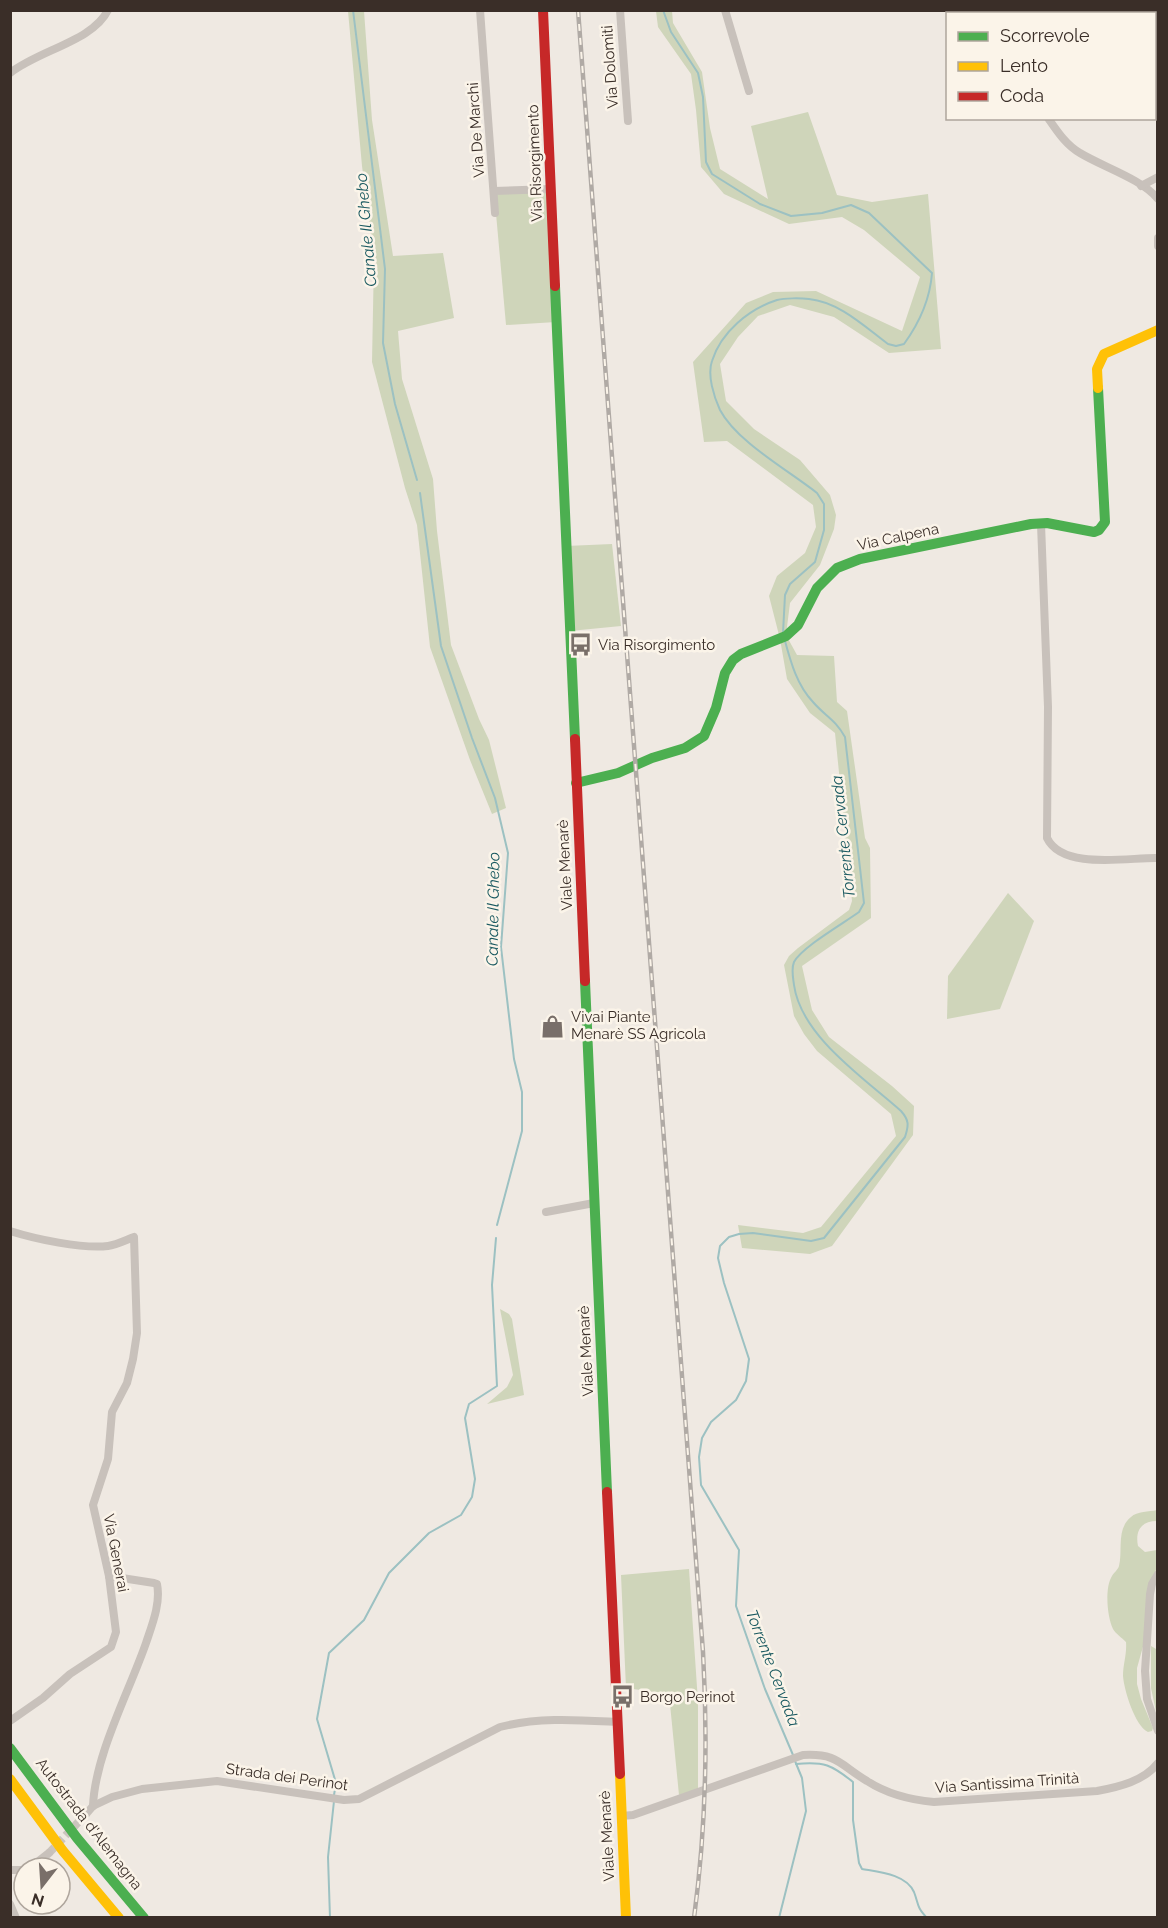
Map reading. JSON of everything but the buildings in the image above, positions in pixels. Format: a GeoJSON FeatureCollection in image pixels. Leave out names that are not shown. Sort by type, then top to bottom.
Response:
{"type":"FeatureCollection","features":[{"type":"Feature","properties":{"kind":"main road","name":"Via Risorgimento"},"geometry":{"type":"LineString","coordinates":[[543,10],[576,783]]}},
{"type":"Feature","properties":{"kind":"main road","name":"Via Calpena"},"geometry":{"type":"LineString","coordinates":[[576,783],[618,773],[652,758],[686,748],[704,736],[716,708],[725,673],[733,660],[741,654],[783,638],[798,625],[817,588],[837,568],[860,559],[1031,524],[1053,524],[1094,532],[1103,526],[1105,522],[1097,369],[1104,354],[1158,330]]}},
{"type":"Feature","properties":{"kind":"main road","name":"Viale Menarè"},"geometry":{"type":"LineString","coordinates":[[576,783],[626,1917]]}},
{"type":"Feature","properties":{"kind":"main road","name":"Autostrada d'Alemagna"},"geometry":{"type":"LineString","coordinates":[[10,1748],[77,1838],[144,1917]]}},
{"type":"Feature","properties":{"kind":"main road"},"geometry":{"type":"LineString","coordinates":[[10,1779],[63,1851],[119,1917]]}},
{"type":"Feature","properties":{"kind":"street"},"geometry":{"type":"LineString","coordinates":[[10,73],[39,54],[89,33],[103,20],[108,10]]}},
{"type":"Feature","properties":{"kind":"street","name":"Via De Marchi"},"geometry":{"type":"LineString","coordinates":[[480,10],[494,191],[551,189]]}},
{"type":"Feature","properties":{"kind":"street","name":"Via Dolomiti"},"geometry":{"type":"LineString","coordinates":[[620,10],[628,121]]}},
{"type":"Feature","properties":{"kind":"street"},"geometry":{"type":"LineString","coordinates":[[725,10],[750,91]]}},
{"type":"Feature","properties":{"kind":"street"},"geometry":{"type":"LineString","coordinates":[[1049,120],[1060,136],[1079,153],[1141,186],[1158,199]]}},
{"type":"Feature","properties":{"kind":"street"},"geometry":{"type":"LineString","coordinates":[[1141,186],[1158,177]]}},
{"type":"Feature","properties":{"kind":"street"},"geometry":{"type":"LineString","coordinates":[[494,191],[495,213]]}},
{"type":"Feature","properties":{"kind":"street"},"geometry":{"type":"LineString","coordinates":[[1158,238],[1158,246]]}},
{"type":"Feature","properties":{"kind":"street"},"geometry":{"type":"LineString","coordinates":[[1041,524],[1048,707],[1047,838],[1051,845],[1059,851],[1089,859],[1109,861],[1158,858]]}},
{"type":"Feature","properties":{"kind":"street"},"geometry":{"type":"LineString","coordinates":[[546,1212],[594,1203]]}},
{"type":"Feature","properties":{"kind":"street","name":"Via Generai"},"geometry":{"type":"LineString","coordinates":[[10,1231],[30,1237],[108,1246],[134,1237],[137,1333],[127,1383],[112,1412],[108,1459],[93,1505],[109,1576],[116,1632],[111,1647],[70,1674],[43,1698],[13,1719]]}},
{"type":"Feature","properties":{"kind":"street"},"geometry":{"type":"LineString","coordinates":[[1158,1574],[1152,1584],[1150,1594],[1145,1671],[1147,1699],[1158,1731]]}},
{"type":"Feature","properties":{"kind":"street"},"geometry":{"type":"LineString","coordinates":[[93,1806],[94,1792],[106,1750],[153,1623],[158,1592],[157,1584],[154,1583],[109,1576]]}},
{"type":"Feature","properties":{"kind":"street","name":"Strada dei Perinot"},"geometry":{"type":"LineString","coordinates":[[87,1813],[93,1806],[112,1797],[142,1789],[217,1781],[344,1800],[359,1799],[500,1727],[520,1722],[553,1719],[617,1722]]}},
{"type":"Feature","properties":{"kind":"street","name":"Via Santissima Trinità"},"geometry":{"type":"LineString","coordinates":[[621,1816],[633,1815],[792,1759],[813,1754],[841,1761],[867,1781],[884,1790],[911,1800],[934,1802],[1097,1791],[1121,1787],[1148,1773],[1158,1763]]}},
{"type":"Feature","properties":{"kind":"street"},"geometry":{"type":"LineString","coordinates":[[45,1856],[49,1853]]}},
{"type":"Feature","properties":{"kind":"street"},"geometry":{"type":"LineString","coordinates":[[10,1904],[16,1917]]}},
{"type":"Feature","properties":{"kind":"green space"},"geometry":{"type":"Polygon","coordinates":[[[348,11],[364,11],[372,120],[393,256],[443,253],[454,318],[398,331],[402,379],[433,479],[451,645],[489,740],[506,808],[492,814],[470,760],[430,647],[417,525],[372,362],[374,258],[362,166],[348,11]]]}},
{"type":"Feature","properties":{"kind":"green space"},"geometry":{"type":"Polygon","coordinates":[[[656,11],[672,11],[673,23],[702,72],[710,128],[720,169],[768,199],[751,126],[808,112],[837,195],[872,202],[928,194],[941,349],[889,353],[834,317],[790,305],[758,316],[738,337],[720,364],[726,401],[754,429],[800,460],[830,495],[836,515],[834,529],[820,565],[790,603],[786,635],[797,655],[834,656],[837,702],[847,711],[865,838],[870,848],[871,918],[802,966],[812,1010],[829,1037],[914,1106],[913,1135],[832,1246],[810,1254],[742,1248],[738,1225],[803,1233],[821,1227],[896,1136],[891,1114],[817,1051],[804,1034],[794,1016],[784,965],[789,956],[798,948],[849,910],[852,901],[835,733],[810,713],[787,679],[769,596],[777,576],[805,553],[816,527],[813,505],[727,441],[704,442],[693,362],[746,303],[773,292],[816,291],[902,331],[920,277],[864,230],[842,217],[789,224],[724,194],[701,167],[691,74],[658,27],[656,11]]]}},
{"type":"Feature","properties":{"kind":"green space"},"geometry":{"type":"Polygon","coordinates":[[[551,189],[556,322],[506,325],[494,191],[551,189]]]}},
{"type":"Feature","properties":{"kind":"green space"},"geometry":{"type":"Polygon","coordinates":[[[612,544],[621,626],[570,631],[566,546],[612,544]]]}},
{"type":"Feature","properties":{"kind":"green space"},"geometry":{"type":"Polygon","coordinates":[[[1008,893],[1034,921],[1000,1009],[947,1019],[948,976],[1008,893]]]}},
{"type":"Feature","properties":{"kind":"green space"},"geometry":{"type":"Polygon","coordinates":[[[500,1309],[509,1314],[512,1319],[524,1395],[487,1404],[507,1387],[513,1375],[500,1309]]]}},
{"type":"Feature","properties":{"kind":"green space"},"geometry":{"type":"Polygon","coordinates":[[[1157,1510],[1157,1521],[1143,1525],[1137,1536],[1138,1546],[1145,1552],[1157,1550],[1157,1567],[1144,1643],[1137,1668],[1137,1684],[1141,1699],[1153,1728],[1148,1732],[1139,1723],[1128,1698],[1123,1676],[1126,1642],[1113,1629],[1109,1618],[1107,1596],[1111,1578],[1119,1566],[1123,1527],[1136,1514],[1157,1510]]]}},
{"type":"Feature","properties":{"kind":"green space"},"geometry":{"type":"Polygon","coordinates":[[[689,1569],[698,1702],[698,1789],[679,1795],[669,1694],[626,1688],[621,1575],[689,1569]]]}},
{"type":"Feature","properties":{"kind":"green space"},"geometry":{"type":"Polygon","coordinates":[[[1151,1646],[1156,1649],[1157,1716],[1151,1688],[1151,1646]]]}},
{"type":"Feature","properties":{"kind":"waterway","name":"Canale Il Ghebo"},"geometry":{"type":"LineString","coordinates":[[353,10],[385,269],[383,343],[395,404],[417,480]]}},
{"type":"Feature","properties":{"kind":"waterway","name":"Torrente Cervada"},"geometry":{"type":"LineString","coordinates":[[663,10],[671,32],[698,73],[703,97],[706,162],[712,174],[760,204],[791,216],[822,213],[851,205],[869,213],[932,273],[923,310],[904,344],[896,346],[888,344],[851,316],[831,305],[820,301],[793,298],[777,300],[756,309],[729,331],[716,350],[712,361],[711,379],[718,405],[728,422],[764,455],[817,493],[824,504],[824,530],[815,562],[790,584],[785,595],[783,633]]}},
{"type":"Feature","properties":{"kind":"waterway","name":"Canale Il Ghebo"},"geometry":{"type":"LineString","coordinates":[[420,493],[441,646],[495,798],[508,853],[501,947],[514,1059],[522,1092],[522,1131],[497,1225]]}},
{"type":"Feature","properties":{"kind":"waterway","name":"Torrente Cervada"},"geometry":{"type":"LineString","coordinates":[[785,641],[792,665],[807,695],[845,737],[864,903],[859,912],[814,942],[798,956],[792,973],[794,985],[799,1004],[808,1022],[821,1039],[836,1055],[901,1111],[906,1117],[908,1126],[905,1137],[824,1238],[811,1241],[753,1233],[739,1234],[729,1237],[720,1246],[718,1258],[724,1283],[749,1359],[746,1381],[736,1400],[711,1422],[702,1438],[699,1457],[701,1485],[739,1550],[736,1606],[765,1689],[793,1755]]}},
{"type":"Feature","properties":{"kind":"waterway","name":"Canale Il Ghebo"},"geometry":{"type":"LineString","coordinates":[[334,1795],[336,1783],[317,1719],[329,1653],[364,1620],[389,1573],[429,1533],[461,1515],[472,1497],[475,1479],[465,1418],[469,1404],[497,1386],[492,1285],[496,1238]]}},
{"type":"Feature","properties":{"kind":"waterway","name":"Torrente Cervada"},"geometry":{"type":"LineString","coordinates":[[779,1918],[806,1811],[802,1778],[795,1761]]}},
{"type":"Feature","properties":{"kind":"waterway"},"geometry":{"type":"LineString","coordinates":[[796,1764],[821,1764],[839,1772],[853,1782],[853,1820],[859,1863],[862,1869],[884,1873],[905,1881],[914,1892],[919,1908],[927,1918]]}},
{"type":"Feature","properties":{"kind":"waterway","name":"Canale Il Ghebo"},"geometry":{"type":"LineString","coordinates":[[330,1918],[328,1857],[334,1801]]}},
{"type":"Feature","properties":{"kind":"tunnel"},"geometry":{"type":"LineString","coordinates":[[49,1853],[87,1813]]}},
{"type":"Feature","properties":{"kind":"railway"},"geometry":{"type":"LineString","coordinates":[[578,10],[703,1652],[705,1785],[694,1918]]}},
{"type":"Feature","properties":{"kind":"traffic: fast"},"geometry":{"type":"LineString","coordinates":[[555,286],[575,739]]}},
{"type":"Feature","properties":{"kind":"traffic: fast"},"geometry":{"type":"LineString","coordinates":[[576,783],[618,773],[652,758],[685,748],[704,736],[716,708],[725,673],[733,660],[741,654],[786,636],[798,625],[817,588],[837,568],[860,559],[1031,524],[1047,523],[1094,532],[1099,530],[1105,522],[1098,388]]}},
{"type":"Feature","properties":{"kind":"traffic: fast"},"geometry":{"type":"LineString","coordinates":[[585,981],[607,1492]]}},
{"type":"Feature","properties":{"kind":"traffic: fast"},"geometry":{"type":"LineString","coordinates":[[10,1748],[77,1838],[144,1918]]}},
{"type":"Feature","properties":{"kind":"traffic: slow"},"geometry":{"type":"LineString","coordinates":[[1098,388],[1097,369],[1104,354],[1158,330]]}},
{"type":"Feature","properties":{"kind":"traffic: slow"},"geometry":{"type":"LineString","coordinates":[[620,1774],[626,1918]]}},
{"type":"Feature","properties":{"kind":"traffic: slow"},"geometry":{"type":"LineString","coordinates":[[10,1779],[63,1851],[119,1918]]}},
{"type":"Feature","properties":{"kind":"traffic: jam"},"geometry":{"type":"LineString","coordinates":[[543,10],[555,286]]}},
{"type":"Feature","properties":{"kind":"traffic: jam"},"geometry":{"type":"LineString","coordinates":[[575,739],[585,981]]}},
{"type":"Feature","properties":{"kind":"traffic: jam"},"geometry":{"type":"LineString","coordinates":[[607,1492],[620,1774]]}},
{"type":"Feature","properties":{"kind":"place","name":"Via Risorgimento"},"geometry":{"type":"Point","coordinates":[580,645]}},
{"type":"Feature","properties":{"kind":"place","name":"Vivai Piante Menarè SS Agricola"},"geometry":{"type":"Point","coordinates":[553,1026]}},
{"type":"Feature","properties":{"kind":"place","name":"Borgo Perinot"},"geometry":{"type":"Point","coordinates":[622,1697]}}]}
